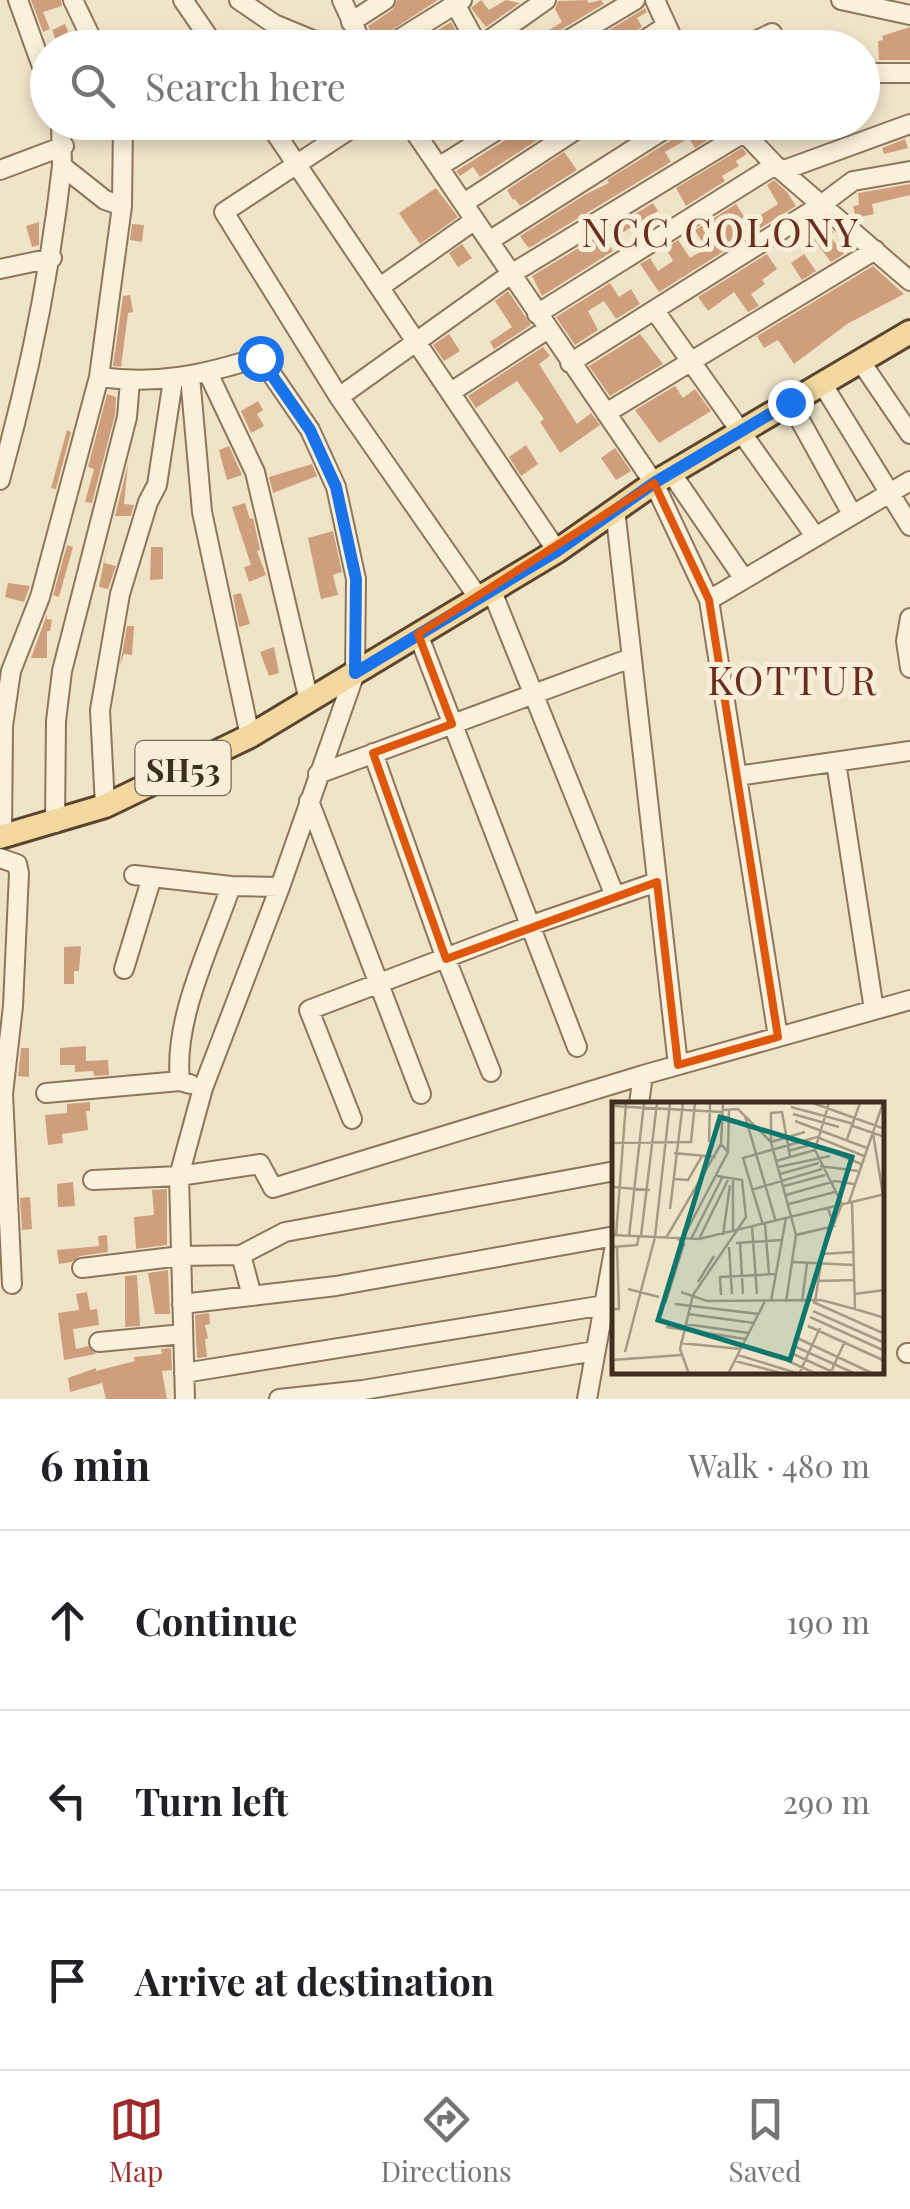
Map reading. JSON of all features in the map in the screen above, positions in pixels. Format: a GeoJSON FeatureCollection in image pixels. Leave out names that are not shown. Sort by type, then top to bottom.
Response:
{"type":"FeatureCollection","features":[{"type":"Feature","properties":{"kind":"main road","name":"SH53"},"geometry":{"type":"LineString","coordinates":[[1,844],[105,806],[250,736],[557,551],[663,478],[910,332]]}},
{"type":"Feature","properties":{"kind":"street"},"geometry":{"type":"LineString","coordinates":[[18,0],[30,33]]}},
{"type":"Feature","properties":{"kind":"street"},"geometry":{"type":"LineString","coordinates":[[74,0],[88,30]]}},
{"type":"Feature","properties":{"kind":"street"},"geometry":{"type":"LineString","coordinates":[[183,0],[204,30]]}},
{"type":"Feature","properties":{"kind":"street"},"geometry":{"type":"LineString","coordinates":[[239,0],[288,30]]}},
{"type":"Feature","properties":{"kind":"street"},"geometry":{"type":"LineString","coordinates":[[342,0],[354,30]]}},
{"type":"Feature","properties":{"kind":"street"},"geometry":{"type":"LineString","coordinates":[[350,22],[385,0]]}},
{"type":"Feature","properties":{"kind":"street"},"geometry":{"type":"LineString","coordinates":[[503,30],[546,0]]}},
{"type":"Feature","properties":{"kind":"street"},"geometry":{"type":"LineString","coordinates":[[585,30],[635,0]]}},
{"type":"Feature","properties":{"kind":"street"},"geometry":{"type":"LineString","coordinates":[[655,0],[668,30]]}},
{"type":"Feature","properties":{"kind":"street"},"geometry":{"type":"LineString","coordinates":[[841,0],[910,15]]}},
{"type":"Feature","properties":{"kind":"street"},"geometry":{"type":"LineString","coordinates":[[413,30],[457,1],[470,30]]}},
{"type":"Feature","properties":{"kind":"street"},"geometry":{"type":"LineString","coordinates":[[660,30],[666,26]]}},
{"type":"Feature","properties":{"kind":"street"},"geometry":{"type":"LineString","coordinates":[[880,73],[910,72]]}},
{"type":"Feature","properties":{"kind":"street"},"geometry":{"type":"LineString","coordinates":[[880,134],[910,124]]}},
{"type":"Feature","properties":{"kind":"street"},"geometry":{"type":"LineString","coordinates":[[0,480],[52,258],[63,140]]}},
{"type":"Feature","properties":{"kind":"street"},"geometry":{"type":"LineString","coordinates":[[12,1284],[3,1094],[13,1006],[19,872],[1,844],[3,726],[11,671],[40,597],[99,377],[122,206],[123,140]]}},
{"type":"Feature","properties":{"kind":"street"},"geometry":{"type":"LineString","coordinates":[[280,140],[557,551]]}},
{"type":"Feature","properties":{"kind":"street"},"geometry":{"type":"LineString","coordinates":[[334,140],[224,212],[339,397],[485,593],[532,694],[616,896]]}},
{"type":"Feature","properties":{"kind":"street"},"geometry":{"type":"LineString","coordinates":[[421,140],[606,413],[744,579]]}},
{"type":"Feature","properties":{"kind":"street"},"geometry":{"type":"LineString","coordinates":[[440,166],[481,140]]}},
{"type":"Feature","properties":{"kind":"street"},"geometry":{"type":"LineString","coordinates":[[464,204],[561,140]]}},
{"type":"Feature","properties":{"kind":"street"},"geometry":{"type":"LineString","coordinates":[[489,241],[648,140]]}},
{"type":"Feature","properties":{"kind":"street"},"geometry":{"type":"LineString","coordinates":[[339,397],[511,274],[721,140]]}},
{"type":"Feature","properties":{"kind":"street"},"geometry":{"type":"LineString","coordinates":[[752,140],[910,281]]}},
{"type":"Feature","properties":{"kind":"street"},"geometry":{"type":"LineString","coordinates":[[450,392],[542,321],[780,168],[863,140]]}},
{"type":"Feature","properties":{"kind":"street"},"geometry":{"type":"LineString","coordinates":[[0,170],[64,146]]}},
{"type":"Feature","properties":{"kind":"street"},"geometry":{"type":"LineString","coordinates":[[62,166],[106,200],[122,206]]}},
{"type":"Feature","properties":{"kind":"street"},"geometry":{"type":"LineString","coordinates":[[570,363],[821,205],[852,181],[910,171]]}},
{"type":"Feature","properties":{"kind":"street"},"geometry":{"type":"LineString","coordinates":[[380,288],[475,220]]}},
{"type":"Feature","properties":{"kind":"street"},"geometry":{"type":"LineString","coordinates":[[606,413],[875,250]]}},
{"type":"Feature","properties":{"kind":"street"},"geometry":{"type":"LineString","coordinates":[[0,270],[52,258]]}},
{"type":"Feature","properties":{"kind":"street"},"geometry":{"type":"LineString","coordinates":[[655,311],[815,536]]}},
{"type":"Feature","properties":{"kind":"street"},"geometry":{"type":"LineString","coordinates":[[99,377],[130,381],[190,377],[260,358],[310,430],[336,487],[356,579],[355,673],[204,1088],[178,1176],[184,1399]]}},
{"type":"Feature","properties":{"kind":"street"},"geometry":{"type":"LineString","coordinates":[[860,362],[910,434]]}},
{"type":"Feature","properties":{"kind":"street"},"geometry":{"type":"LineString","coordinates":[[190,377],[255,472],[309,702]]}},
{"type":"Feature","properties":{"kind":"street"},"geometry":{"type":"LineString","coordinates":[[190,377],[202,512],[250,736]]}},
{"type":"Feature","properties":{"kind":"street"},"geometry":{"type":"LineString","coordinates":[[105,806],[100,710],[120,594],[190,377]]}},
{"type":"Feature","properties":{"kind":"street"},"geometry":{"type":"LineString","coordinates":[[55,823],[56,721],[62,671],[127,417],[130,381]]}},
{"type":"Feature","properties":{"kind":"street"},"geometry":{"type":"LineString","coordinates":[[823,386],[910,526]]}},
{"type":"Feature","properties":{"kind":"street"},"geometry":{"type":"LineString","coordinates":[[790,402],[852,514]]}},
{"type":"Feature","properties":{"kind":"street"},"geometry":{"type":"LineString","coordinates":[[663,478],[709,600],[778,1037]]}},
{"type":"Feature","properties":{"kind":"street"},"geometry":{"type":"LineString","coordinates":[[709,600],[910,481]]}},
{"type":"Feature","properties":{"kind":"street"},"geometry":{"type":"LineString","coordinates":[[615,508],[678,1065]]}},
{"type":"Feature","properties":{"kind":"street"},"geometry":{"type":"LineString","coordinates":[[910,618],[906,641],[910,666]]}},
{"type":"Feature","properties":{"kind":"street"},"geometry":{"type":"LineString","coordinates":[[418,634],[577,1047]]}},
{"type":"Feature","properties":{"kind":"street"},"geometry":{"type":"LineString","coordinates":[[318,774],[631,658]]}},
{"type":"Feature","properties":{"kind":"street"},"geometry":{"type":"LineString","coordinates":[[737,776],[910,751]]}},
{"type":"Feature","properties":{"kind":"street"},"geometry":{"type":"LineString","coordinates":[[373,754],[446,958],[492,1072]]}},
{"type":"Feature","properties":{"kind":"street"},"geometry":{"type":"LineString","coordinates":[[836,762],[874,1010]]}},
{"type":"Feature","properties":{"kind":"street"},"geometry":{"type":"LineString","coordinates":[[309,801],[421,1094]]}},
{"type":"Feature","properties":{"kind":"street"},"geometry":{"type":"LineString","coordinates":[[124,968],[143,876],[280,887]]}},
{"type":"Feature","properties":{"kind":"street"},"geometry":{"type":"LineString","coordinates":[[352,1119],[309,1010],[657,882]]}},
{"type":"Feature","properties":{"kind":"street"},"geometry":{"type":"LineString","coordinates":[[180,1080],[177,1052],[185,1020],[231,886]]}},
{"type":"Feature","properties":{"kind":"street"},"geometry":{"type":"LineString","coordinates":[[92,1180],[178,1176],[260,1164],[273,1188],[644,1075],[910,1000]]}},
{"type":"Feature","properties":{"kind":"street"},"geometry":{"type":"LineString","coordinates":[[639,1102],[644,1075]]}},
{"type":"Feature","properties":{"kind":"street"},"geometry":{"type":"LineString","coordinates":[[46,1093],[180,1080],[204,1088]]}},
{"type":"Feature","properties":{"kind":"street"},"geometry":{"type":"LineString","coordinates":[[82,1268],[181,1256],[241,1256],[285,1232],[612,1172]]}},
{"type":"Feature","properties":{"kind":"street"},"geometry":{"type":"LineString","coordinates":[[182,1304],[336,1286],[612,1237]]}},
{"type":"Feature","properties":{"kind":"street"},"geometry":{"type":"LineString","coordinates":[[241,1256],[252,1296]]}},
{"type":"Feature","properties":{"kind":"street"},"geometry":{"type":"LineString","coordinates":[[587,1399],[612,1262]]}},
{"type":"Feature","properties":{"kind":"street"},"geometry":{"type":"LineString","coordinates":[[184,1373],[604,1304]]}},
{"type":"Feature","properties":{"kind":"street"},"geometry":{"type":"LineString","coordinates":[[100,1342],[183,1334]]}},
{"type":"Feature","properties":{"kind":"street"},"geometry":{"type":"LineString","coordinates":[[278,1399],[363,1390],[595,1352]]}},
{"type":"Feature","properties":{"kind":"highlighted area"},"geometry":{"type":"Polygon","coordinates":[[[654,483],[709,600],[778,1037],[678,1065],[657,882],[446,959],[373,753],[452,724],[418,634],[654,483]]]}},
{"type":"Feature","properties":{"kind":"building"},"geometry":{"type":"Polygon","coordinates":[[[31,0],[61,0],[62,6],[43,12],[50,29],[42,30],[31,0]]]}},
{"type":"Feature","properties":{"kind":"building"},"geometry":{"type":"Polygon","coordinates":[[[397,0],[438,0],[392,30],[370,30],[368,26],[392,10],[397,0]]]}},
{"type":"Feature","properties":{"kind":"building"},"geometry":{"type":"Polygon","coordinates":[[[481,0],[489,10],[506,0],[520,3],[486,27],[471,8],[481,0]]]}},
{"type":"Feature","properties":{"kind":"building"},"geometry":{"type":"Polygon","coordinates":[[[601,0],[604,4],[560,30],[549,30],[562,22],[555,9],[558,1],[601,0]]]}},
{"type":"Feature","properties":{"kind":"building"},"geometry":{"type":"Polygon","coordinates":[[[645,8],[647,12],[637,18],[642,27],[637,30],[609,30],[645,8]]]}},
{"type":"Feature","properties":{"kind":"building"},"geometry":{"type":"Polygon","coordinates":[[[451,22],[455,30],[438,30],[451,22]]]}},
{"type":"Feature","properties":{"kind":"building"},"geometry":{"type":"Polygon","coordinates":[[[910,27],[910,60],[880,60],[882,36],[910,27]]]}},
{"type":"Feature","properties":{"kind":"building"},"geometry":{"type":"Polygon","coordinates":[[[905,139],[908,148],[884,154],[882,148],[905,139]]]}},
{"type":"Feature","properties":{"kind":"building"},"geometry":{"type":"Polygon","coordinates":[[[506,140],[537,140],[480,177],[473,167],[460,176],[456,171],[506,140]]]}},
{"type":"Feature","properties":{"kind":"building"},"geometry":{"type":"Polygon","coordinates":[[[672,140],[686,140],[665,152],[671,162],[529,248],[524,242],[520,236],[609,183],[607,180],[672,140]]]}},
{"type":"Feature","properties":{"kind":"building"},"geometry":{"type":"Polygon","coordinates":[[[690,140],[708,140],[695,148],[690,140]]]}},
{"type":"Feature","properties":{"kind":"building"},"geometry":{"type":"Polygon","coordinates":[[[742,148],[747,154],[736,161],[739,166],[722,176],[725,181],[686,206],[676,188],[742,148]]]}},
{"type":"Feature","properties":{"kind":"building"},"geometry":{"type":"Polygon","coordinates":[[[564,152],[577,170],[520,206],[513,200],[507,190],[564,152]]]}},
{"type":"Feature","properties":{"kind":"building"},"geometry":{"type":"Polygon","coordinates":[[[774,180],[796,206],[659,292],[640,264],[650,258],[658,271],[673,261],[666,248],[678,240],[690,258],[706,248],[695,230],[736,204],[748,223],[778,204],[767,185],[774,180]]]}},
{"type":"Feature","properties":{"kind":"building"},"geometry":{"type":"Polygon","coordinates":[[[910,184],[910,195],[872,204],[874,214],[856,218],[853,206],[859,205],[858,193],[910,184]]]}},
{"type":"Feature","properties":{"kind":"building"},"geometry":{"type":"Polygon","coordinates":[[[436,188],[458,217],[420,244],[399,213],[436,188]]]}},
{"type":"Feature","properties":{"kind":"building"},"geometry":{"type":"Polygon","coordinates":[[[653,203],[658,211],[607,242],[613,251],[542,296],[532,276],[653,203]]]}},
{"type":"Feature","properties":{"kind":"building"},"geometry":{"type":"Polygon","coordinates":[[[820,220],[834,232],[829,235],[844,254],[831,262],[809,234],[808,228],[820,220]]]}},
{"type":"Feature","properties":{"kind":"building"},"geometry":{"type":"Polygon","coordinates":[[[39,222],[39,245],[32,247],[26,226],[39,222]]]}},
{"type":"Feature","properties":{"kind":"building"},"geometry":{"type":"Polygon","coordinates":[[[132,224],[144,225],[142,242],[130,240],[132,224]]]}},
{"type":"Feature","properties":{"kind":"building"},"geometry":{"type":"Polygon","coordinates":[[[462,244],[472,258],[458,267],[449,253],[462,244]]]}},
{"type":"Feature","properties":{"kind":"building"},"geometry":{"type":"Polygon","coordinates":[[[767,254],[777,269],[751,294],[759,306],[748,312],[734,292],[708,311],[698,297],[767,254]]]}},
{"type":"Feature","properties":{"kind":"building"},"geometry":{"type":"Polygon","coordinates":[[[804,254],[816,271],[802,280],[791,263],[804,254]]]}},
{"type":"Feature","properties":{"kind":"building"},"geometry":{"type":"Polygon","coordinates":[[[873,266],[904,294],[847,324],[794,364],[778,340],[764,348],[757,336],[873,266]]]}},
{"type":"Feature","properties":{"kind":"building"},"geometry":{"type":"Polygon","coordinates":[[[610,283],[619,297],[631,289],[640,304],[616,319],[604,301],[588,311],[598,330],[575,345],[556,317],[610,283]]]}},
{"type":"Feature","properties":{"kind":"building"},"geometry":{"type":"Polygon","coordinates":[[[508,291],[531,325],[494,349],[490,342],[512,327],[495,301],[508,291]]]}},
{"type":"Feature","properties":{"kind":"building"},"geometry":{"type":"Polygon","coordinates":[[[130,295],[133,312],[128,313],[121,367],[113,366],[123,296],[130,295]]]}},
{"type":"Feature","properties":{"kind":"building"},"geometry":{"type":"Polygon","coordinates":[[[449,334],[460,351],[444,361],[433,345],[449,334]]]}},
{"type":"Feature","properties":{"kind":"building"},"geometry":{"type":"Polygon","coordinates":[[[640,334],[663,364],[610,396],[589,366],[640,334]]]}},
{"type":"Feature","properties":{"kind":"building"},"geometry":{"type":"Polygon","coordinates":[[[543,347],[550,356],[539,364],[577,424],[591,413],[600,425],[560,453],[540,422],[544,419],[517,381],[476,408],[468,396],[543,347]]]}},
{"type":"Feature","properties":{"kind":"building"},"geometry":{"type":"Polygon","coordinates":[[[675,386],[683,398],[695,389],[711,411],[659,443],[635,410],[675,386]]]}},
{"type":"Feature","properties":{"kind":"building"},"geometry":{"type":"Polygon","coordinates":[[[107,394],[116,397],[115,415],[92,503],[85,502],[94,469],[88,467],[107,394]]]}},
{"type":"Feature","properties":{"kind":"building"},"geometry":{"type":"Polygon","coordinates":[[[258,401],[263,410],[257,414],[264,426],[251,433],[241,411],[258,401]]]}},
{"type":"Feature","properties":{"kind":"building"},"geometry":{"type":"Polygon","coordinates":[[[67,430],[71,432],[56,489],[51,488],[67,430]]]}},
{"type":"Feature","properties":{"kind":"building"},"geometry":{"type":"Polygon","coordinates":[[[526,445],[538,464],[521,476],[509,457],[526,445]]]}},
{"type":"Feature","properties":{"kind":"building"},"geometry":{"type":"Polygon","coordinates":[[[229,446],[242,475],[227,480],[219,450],[229,446]]]}},
{"type":"Feature","properties":{"kind":"building"},"geometry":{"type":"Polygon","coordinates":[[[615,448],[631,471],[616,480],[601,458],[615,448]]]}},
{"type":"Feature","properties":{"kind":"building"},"geometry":{"type":"Polygon","coordinates":[[[128,464],[124,504],[134,505],[131,516],[115,516],[128,464]]]}},
{"type":"Feature","properties":{"kind":"building"},"geometry":{"type":"Polygon","coordinates":[[[312,464],[317,476],[273,493],[269,477],[312,464]]]}},
{"type":"Feature","properties":{"kind":"building"},"geometry":{"type":"Polygon","coordinates":[[[245,503],[250,519],[253,518],[260,550],[257,551],[266,575],[249,582],[244,567],[251,565],[232,507],[245,503]]]}},
{"type":"Feature","properties":{"kind":"building"},"geometry":{"type":"Polygon","coordinates":[[[333,531],[342,572],[333,575],[338,595],[321,599],[308,538],[333,531]]]}},
{"type":"Feature","properties":{"kind":"building"},"geometry":{"type":"Polygon","coordinates":[[[67,545],[73,547],[59,597],[53,595],[67,545]]]}},
{"type":"Feature","properties":{"kind":"building"},"geometry":{"type":"Polygon","coordinates":[[[107,545],[104,563],[116,566],[108,589],[99,587],[107,545]]]}},
{"type":"Feature","properties":{"kind":"building"},"geometry":{"type":"Polygon","coordinates":[[[151,547],[163,547],[163,579],[150,580],[151,547]]]}},
{"type":"Feature","properties":{"kind":"building"},"geometry":{"type":"Polygon","coordinates":[[[8,583],[30,586],[24,602],[5,597],[8,583]]]}},
{"type":"Feature","properties":{"kind":"building"},"geometry":{"type":"Polygon","coordinates":[[[241,593],[250,624],[239,627],[233,595],[241,593]]]}},
{"type":"Feature","properties":{"kind":"building"},"geometry":{"type":"Polygon","coordinates":[[[47,614],[47,619],[52,620],[47,631],[47,658],[31,658],[47,614]]]}},
{"type":"Feature","properties":{"kind":"building"},"geometry":{"type":"Polygon","coordinates":[[[127,626],[134,626],[132,655],[124,654],[120,665],[127,626]]]}},
{"type":"Feature","properties":{"kind":"building"},"geometry":{"type":"Polygon","coordinates":[[[274,647],[279,673],[269,676],[260,652],[274,647]]]}},
{"type":"Feature","properties":{"kind":"building"},"geometry":{"type":"Polygon","coordinates":[[[81,946],[74,984],[64,984],[64,947],[81,946]]]}},
{"type":"Feature","properties":{"kind":"building"},"geometry":{"type":"Polygon","coordinates":[[[86,1046],[86,1061],[108,1060],[109,1075],[94,1076],[93,1071],[75,1072],[75,1065],[60,1065],[60,1048],[86,1046]]]}},
{"type":"Feature","properties":{"kind":"building"},"geometry":{"type":"Polygon","coordinates":[[[21,1048],[29,1048],[29,1077],[18,1076],[21,1048]]]}},
{"type":"Feature","properties":{"kind":"building"},"geometry":{"type":"Polygon","coordinates":[[[90,1102],[90,1111],[86,1111],[88,1130],[62,1134],[63,1143],[48,1145],[45,1115],[67,1113],[67,1104],[90,1102]]]}},
{"type":"Feature","properties":{"kind":"building"},"geometry":{"type":"Polygon","coordinates":[[[73,1182],[75,1206],[58,1207],[57,1184],[73,1182]]]}},
{"type":"Feature","properties":{"kind":"building"},"geometry":{"type":"Polygon","coordinates":[[[167,1189],[167,1245],[136,1249],[134,1217],[154,1215],[152,1190],[167,1189]]]}},
{"type":"Feature","properties":{"kind":"building"},"geometry":{"type":"Polygon","coordinates":[[[30,1197],[32,1229],[22,1230],[20,1198],[30,1197]]]}},
{"type":"Feature","properties":{"kind":"building"},"geometry":{"type":"Polygon","coordinates":[[[107,1235],[108,1252],[59,1264],[57,1250],[99,1246],[98,1236],[107,1235]]]}},
{"type":"Feature","properties":{"kind":"building"},"geometry":{"type":"Polygon","coordinates":[[[168,1270],[170,1314],[155,1314],[148,1273],[168,1270]]]}},
{"type":"Feature","properties":{"kind":"building"},"geometry":{"type":"Polygon","coordinates":[[[137,1275],[140,1326],[125,1327],[125,1276],[137,1275]]]}},
{"type":"Feature","properties":{"kind":"building"},"geometry":{"type":"Polygon","coordinates":[[[87,1292],[90,1310],[97,1309],[99,1325],[73,1329],[76,1349],[88,1346],[96,1354],[64,1360],[58,1313],[79,1310],[76,1294],[87,1292]]]}},
{"type":"Feature","properties":{"kind":"building"},"geometry":{"type":"Polygon","coordinates":[[[209,1313],[210,1324],[205,1325],[207,1357],[197,1358],[195,1315],[209,1313]]]}},
{"type":"Feature","properties":{"kind":"building"},"geometry":{"type":"Polygon","coordinates":[[[171,1348],[172,1370],[162,1371],[167,1399],[106,1399],[102,1383],[70,1392],[68,1378],[135,1361],[134,1357],[162,1354],[161,1349],[171,1348]]]}},
{"type":"Feature","properties":{"kind":"district","name":"NCC COLONY"},"geometry":{"type":"Point","coordinates":[721,230]}},
{"type":"Feature","properties":{"kind":"district","name":"KOTTUR"},"geometry":{"type":"Point","coordinates":[793,678]}},
{"type":"Feature","properties":{"kind":"route"},"geometry":{"type":"LineString","coordinates":[[260,358],[310,430],[336,487],[356,579],[355,673],[557,551],[654,483],[790,402]]}}]}
